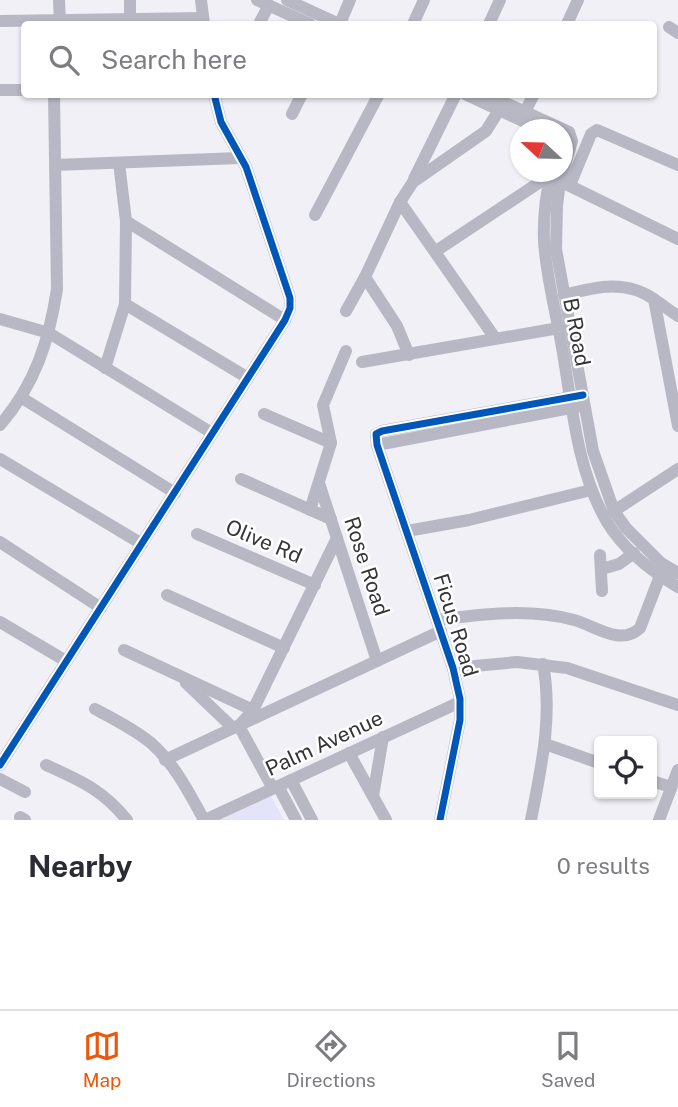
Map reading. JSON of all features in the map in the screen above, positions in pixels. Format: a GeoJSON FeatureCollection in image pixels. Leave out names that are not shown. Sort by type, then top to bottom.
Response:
{"type":"FeatureCollection","features":[{"type":"Feature","properties":{"kind":"street"},"geometry":{"type":"LineString","coordinates":[[59,0],[60,21]]}},
{"type":"Feature","properties":{"kind":"street"},"geometry":{"type":"LineString","coordinates":[[130,0],[130,20]]}},
{"type":"Feature","properties":{"kind":"street"},"geometry":{"type":"LineString","coordinates":[[95,21],[204,21],[201,0]]}},
{"type":"Feature","properties":{"kind":"street"},"geometry":{"type":"LineString","coordinates":[[286,0],[338,21]]}},
{"type":"Feature","properties":{"kind":"street"},"geometry":{"type":"LineString","coordinates":[[341,21],[349,0]]}},
{"type":"Feature","properties":{"kind":"street"},"geometry":{"type":"LineString","coordinates":[[414,21],[424,0]]}},
{"type":"Feature","properties":{"kind":"street"},"geometry":{"type":"LineString","coordinates":[[490,21],[500,0]]}},
{"type":"Feature","properties":{"kind":"street"},"geometry":{"type":"LineString","coordinates":[[568,21],[578,0]]}},
{"type":"Feature","properties":{"kind":"street"},"geometry":{"type":"LineString","coordinates":[[259,21],[262,3],[303,21]]}},
{"type":"Feature","properties":{"kind":"street"},"geometry":{"type":"LineString","coordinates":[[0,21],[21,21]]}},
{"type":"Feature","properties":{"kind":"street"},"geometry":{"type":"LineString","coordinates":[[0,90],[21,90]]}},
{"type":"Feature","properties":{"kind":"street"},"geometry":{"type":"LineString","coordinates":[[0,425],[22,398],[33,377],[49,332],[57,289],[54,98]]}},
{"type":"Feature","properties":{"kind":"street"},"geometry":{"type":"LineString","coordinates":[[0,765],[285,320],[290,308],[290,298],[246,167],[221,122],[215,98]]}},
{"type":"Feature","properties":{"kind":"street"},"geometry":{"type":"LineString","coordinates":[[292,114],[300,98]]}},
{"type":"Feature","properties":{"kind":"street"},"geometry":{"type":"LineString","coordinates":[[315,215],[377,98]]}},
{"type":"Feature","properties":{"kind":"street"},"geometry":{"type":"LineString","coordinates":[[346,311],[454,98]]}},
{"type":"Feature","properties":{"kind":"street"},"geometry":{"type":"LineString","coordinates":[[474,98],[518,119]]}},
{"type":"Feature","properties":{"kind":"street"},"geometry":{"type":"LineString","coordinates":[[495,98],[538,119]]}},
{"type":"Feature","properties":{"kind":"street"},"geometry":{"type":"LineString","coordinates":[[525,112],[532,98]]}},
{"type":"Feature","properties":{"kind":"street"},"geometry":{"type":"LineString","coordinates":[[412,182],[486,131],[499,110]]}},
{"type":"Feature","properties":{"kind":"street"},"geometry":{"type":"LineString","coordinates":[[573,159],[597,130],[678,165]]}},
{"type":"Feature","properties":{"kind":"street"},"geometry":{"type":"LineString","coordinates":[[55,165],[239,158]]}},
{"type":"Feature","properties":{"kind":"street"},"geometry":{"type":"LineString","coordinates":[[106,368],[125,304],[126,221],[119,163]]}},
{"type":"Feature","properties":{"kind":"street"},"geometry":{"type":"LineString","coordinates":[[436,251],[551,182]]}},
{"type":"Feature","properties":{"kind":"street","name":"B Road"},"geometry":{"type":"LineString","coordinates":[[557,182],[544,241],[559,328],[593,451],[614,510],[641,545],[661,563],[678,573]]}},
{"type":"Feature","properties":{"kind":"street","name":"B Road"},"geometry":{"type":"LineString","coordinates":[[558,182],[556,239],[578,401],[581,455],[591,490],[609,525],[634,553],[660,576],[678,587]]}},
{"type":"Feature","properties":{"kind":"street"},"geometry":{"type":"LineString","coordinates":[[566,182],[678,239]]}},
{"type":"Feature","properties":{"kind":"street"},"geometry":{"type":"LineString","coordinates":[[400,202],[495,338]]}},
{"type":"Feature","properties":{"kind":"street"},"geometry":{"type":"LineString","coordinates":[[126,221],[285,320]]}},
{"type":"Feature","properties":{"kind":"street"},"geometry":{"type":"LineString","coordinates":[[365,277],[397,326],[409,355]]}},
{"type":"Feature","properties":{"kind":"street"},"geometry":{"type":"LineString","coordinates":[[564,295],[616,285],[654,299],[678,316]]}},
{"type":"Feature","properties":{"kind":"street"},"geometry":{"type":"LineString","coordinates":[[654,299],[678,426]]}},
{"type":"Feature","properties":{"kind":"street"},"geometry":{"type":"LineString","coordinates":[[125,304],[248,378]]}},
{"type":"Feature","properties":{"kind":"street"},"geometry":{"type":"LineString","coordinates":[[0,319],[49,332],[212,433]]}},
{"type":"Feature","properties":{"kind":"street"},"geometry":{"type":"LineString","coordinates":[[362,362],[559,328]]}},
{"type":"Feature","properties":{"kind":"street"},"geometry":{"type":"LineString","coordinates":[[310,510],[331,443],[323,405],[346,351]]}},
{"type":"Feature","properties":{"kind":"street"},"geometry":{"type":"LineString","coordinates":[[22,398],[175,493]]}},
{"type":"Feature","properties":{"kind":"street","name":"Ficus Road"},"geometry":{"type":"LineString","coordinates":[[440,820],[460,720],[460,702],[453,668],[377,445],[578,401]]}},
{"type":"Feature","properties":{"kind":"street"},"geometry":{"type":"LineString","coordinates":[[264,414],[331,443]]}},
{"type":"Feature","properties":{"kind":"street"},"geometry":{"type":"LineString","coordinates":[[0,459],[142,544]]}},
{"type":"Feature","properties":{"kind":"street"},"geometry":{"type":"LineString","coordinates":[[614,510],[678,469]]}},
{"type":"Feature","properties":{"kind":"street"},"geometry":{"type":"LineString","coordinates":[[241,479],[331,519]]}},
{"type":"Feature","properties":{"kind":"street","name":"Rose Road"},"geometry":{"type":"LineString","coordinates":[[319,483],[377,661]]}},
{"type":"Feature","properties":{"kind":"street"},"geometry":{"type":"LineString","coordinates":[[407,531],[469,520],[591,490]]}},
{"type":"Feature","properties":{"kind":"street","name":"Olive Rd"},"geometry":{"type":"LineString","coordinates":[[197,534],[315,584]]}},
{"type":"Feature","properties":{"kind":"street"},"geometry":{"type":"LineString","coordinates":[[236,727],[253,710],[337,538]]}},
{"type":"Feature","properties":{"kind":"street"},"geometry":{"type":"LineString","coordinates":[[0,542],[101,608]]}},
{"type":"Feature","properties":{"kind":"street"},"geometry":{"type":"LineString","coordinates":[[602,569],[619,564],[634,553]]}},
{"type":"Feature","properties":{"kind":"street"},"geometry":{"type":"LineString","coordinates":[[600,555],[602,591]]}},
{"type":"Feature","properties":{"kind":"street"},"geometry":{"type":"LineString","coordinates":[[165,760],[377,661],[439,625],[490,614],[526,613],[569,618],[617,636],[625,636],[640,628],[660,576]]}},
{"type":"Feature","properties":{"kind":"street"},"geometry":{"type":"LineString","coordinates":[[167,595],[284,648]]}},
{"type":"Feature","properties":{"kind":"street"},"geometry":{"type":"LineString","coordinates":[[1,624],[66,662]]}},
{"type":"Feature","properties":{"kind":"street"},"geometry":{"type":"LineString","coordinates":[[124,650],[253,710]]}},
{"type":"Feature","properties":{"kind":"street"},"geometry":{"type":"LineString","coordinates":[[453,668],[517,662],[543,664],[567,668],[678,705]]}},
{"type":"Feature","properties":{"kind":"street"},"geometry":{"type":"LineString","coordinates":[[531,820],[545,744],[548,687],[543,664]]}},
{"type":"Feature","properties":{"kind":"street"},"geometry":{"type":"LineString","coordinates":[[178,675],[236,727],[296,820]]}},
{"type":"Feature","properties":{"kind":"street","name":"Palm Avenue"},"geometry":{"type":"LineString","coordinates":[[208,819],[460,702]]}},
{"type":"Feature","properties":{"kind":"street"},"geometry":{"type":"LineString","coordinates":[[95,709],[127,726],[152,744],[208,819]]}},
{"type":"Feature","properties":{"kind":"street"},"geometry":{"type":"LineString","coordinates":[[373,796],[383,737]]}},
{"type":"Feature","properties":{"kind":"street"},"geometry":{"type":"LineString","coordinates":[[545,744],[594,761]]}},
{"type":"Feature","properties":{"kind":"street"},"geometry":{"type":"LineString","coordinates":[[349,753],[386,820]]}},
{"type":"Feature","properties":{"kind":"street"},"geometry":{"type":"LineString","coordinates":[[46,765],[84,782],[112,801],[127,820]]}},
{"type":"Feature","properties":{"kind":"street"},"geometry":{"type":"LineString","coordinates":[[659,820],[678,770]]}},
{"type":"Feature","properties":{"kind":"street"},"geometry":{"type":"LineString","coordinates":[[0,779],[25,792]]}},
{"type":"Feature","properties":{"kind":"street"},"geometry":{"type":"LineString","coordinates":[[292,780],[312,820]]}},
{"type":"Feature","properties":{"kind":"street"},"geometry":{"type":"LineString","coordinates":[[657,783],[671,788]]}},
{"type":"Feature","properties":{"kind":"shaded area"},"geometry":{"type":"Polygon","coordinates":[[[271,796],[284,820],[221,820],[271,796]]]}},
{"type":"Feature","properties":{"kind":"cycle path"},"geometry":{"type":"LineString","coordinates":[[0,765],[285,320],[290,308],[290,298],[246,167],[221,122],[215,98]]}},
{"type":"Feature","properties":{"kind":"cycle path"},"geometry":{"type":"LineString","coordinates":[[440,820],[460,720],[460,699],[453,668],[377,445],[376,434],[583,395]]}}]}
